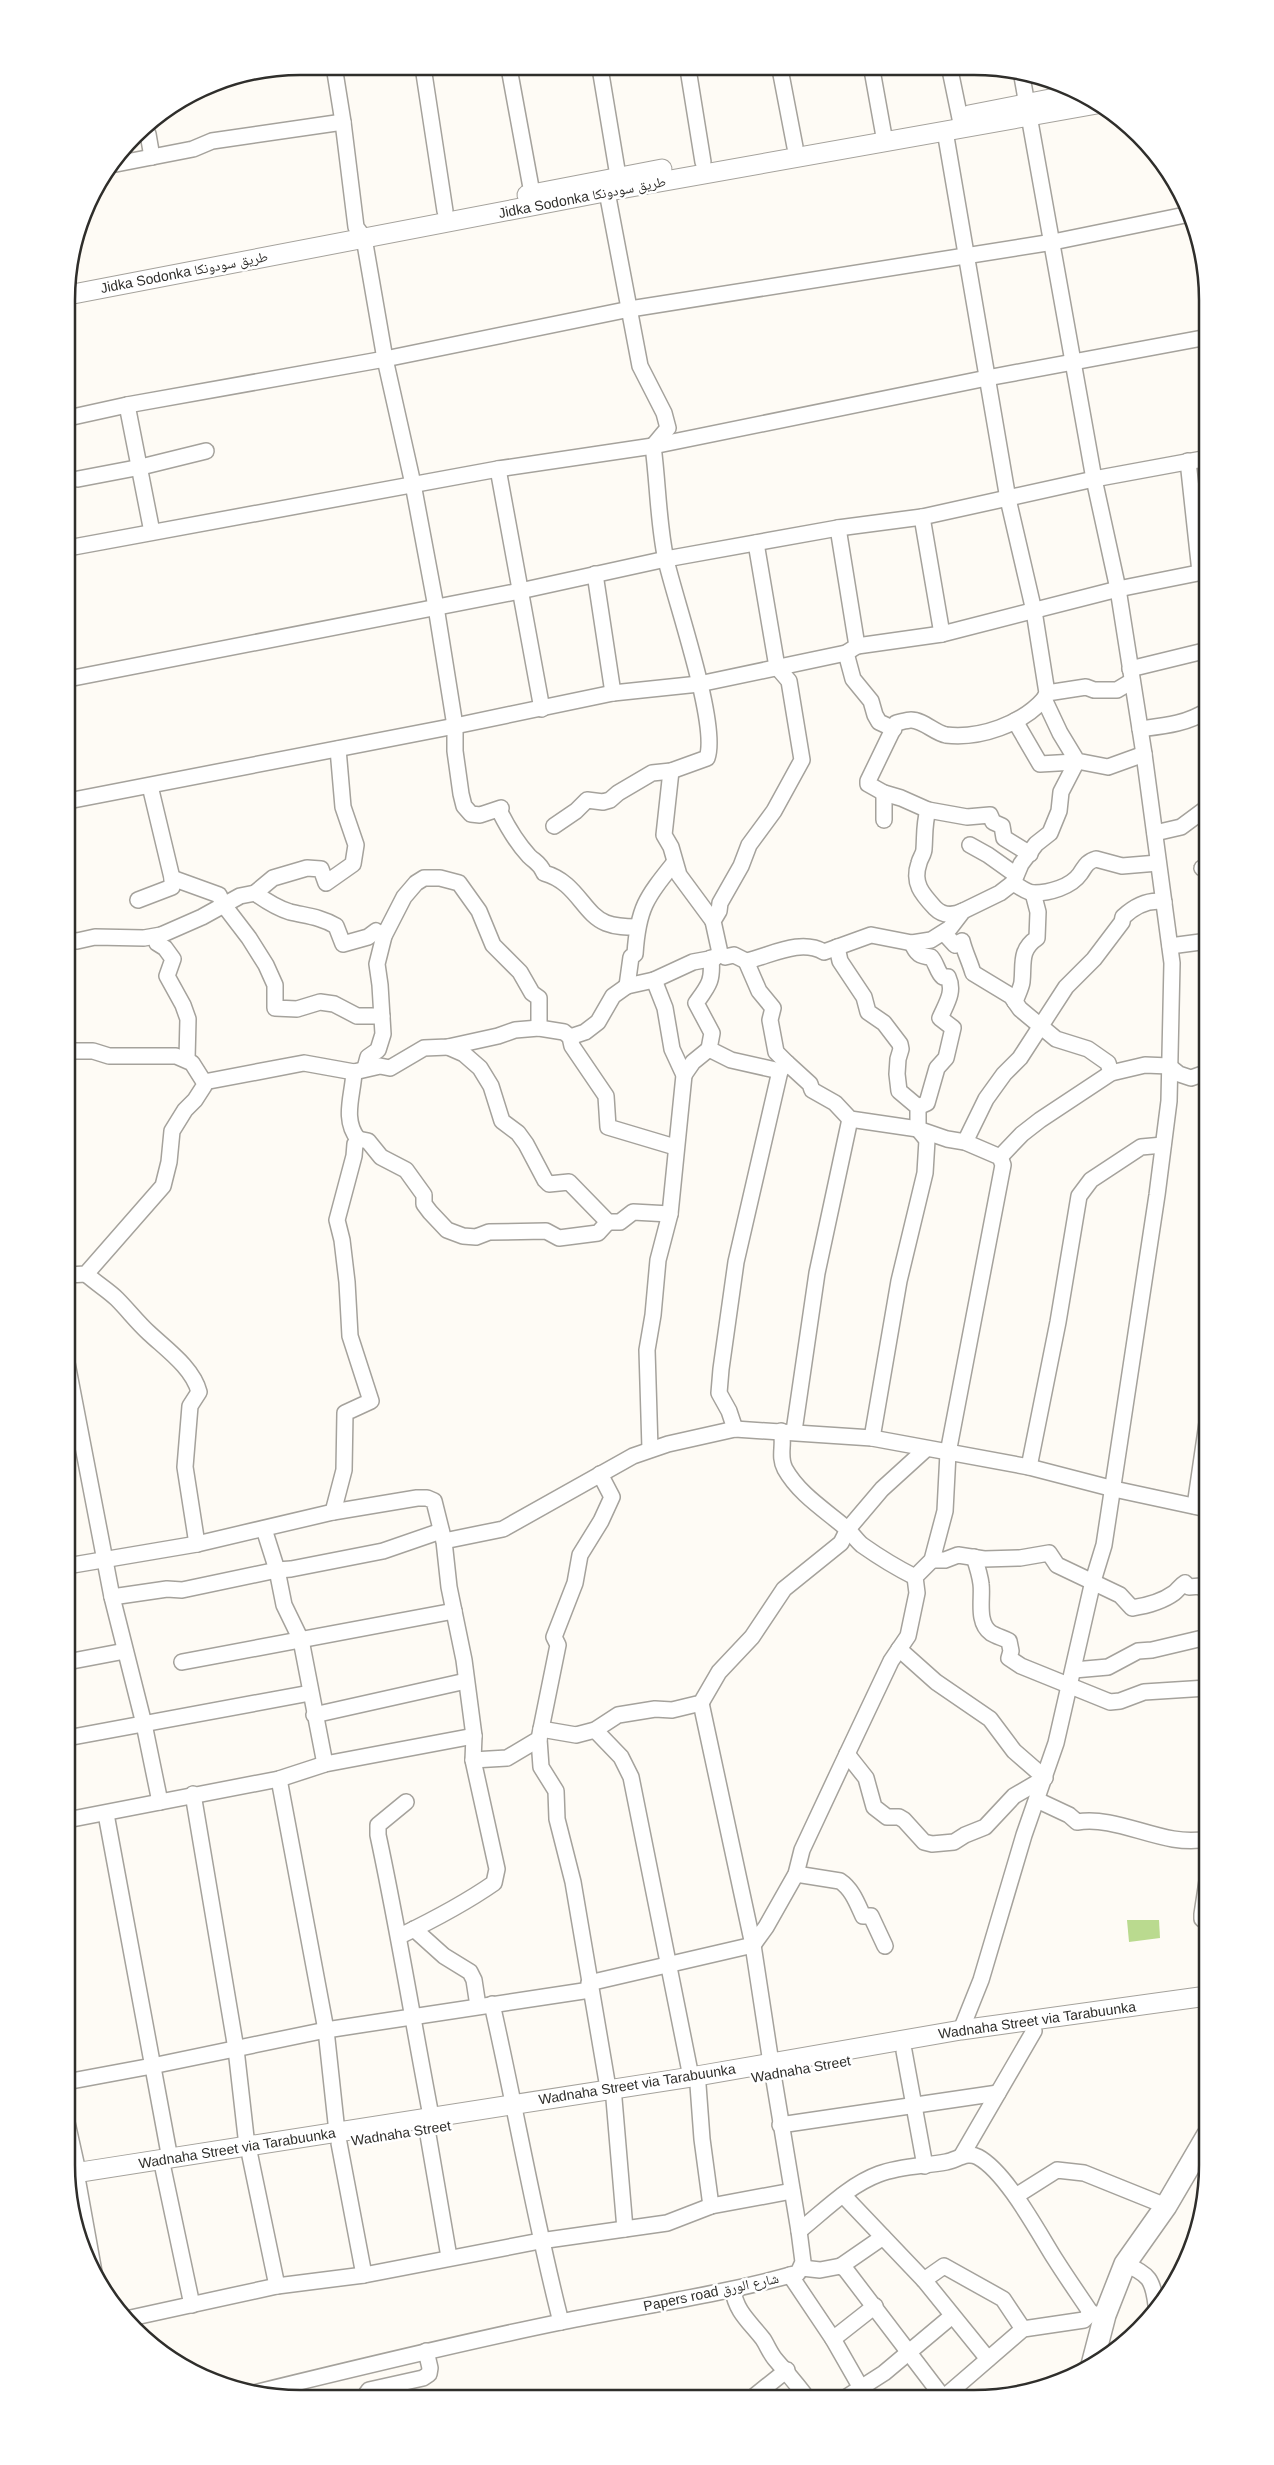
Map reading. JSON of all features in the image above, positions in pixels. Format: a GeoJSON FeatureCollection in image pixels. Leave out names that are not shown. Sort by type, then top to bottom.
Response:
{"type":"FeatureCollection","features":[{"type":"Feature","properties":{"kind":"highway"},"geometry":{"type":"LineString","coordinates":[[1093,2356],[1098,2314],[1125,2264],[1166,2206],[1199,2150]]}},
{"type":"Feature","properties":{"kind":"main road","name":"Jidka Sodonka طريق سودونكا"},"geometry":{"type":"LineString","coordinates":[[75,282],[152,272],[534,200],[884,136],[955,125],[1027,110],[1070,96]]}},
{"type":"Feature","properties":{"kind":"main road","name":"Jidka Sodonka طريق سودونكا"},"geometry":{"type":"LineString","coordinates":[[1027,110],[1087,105]]}},
{"type":"Feature","properties":{"kind":"main road","name":"Jidka Sodonka طريق سودونكا"},"geometry":{"type":"LineString","coordinates":[[615,186],[703,162],[794,147],[884,136]]}},
{"type":"Feature","properties":{"kind":"main road","name":"Jidka Sodonka طريق سودونكا"},"geometry":{"type":"LineString","coordinates":[[360,232],[445,211],[534,200]]}},
{"type":"Feature","properties":{"kind":"main road","name":"Jidka Sodonka طريق سودونكا"},"geometry":{"type":"LineString","coordinates":[[75,293],[152,272]]}},
{"type":"Feature","properties":{"kind":"main road","name":"Wadnaha Street via Tarabuunka"},"geometry":{"type":"LineString","coordinates":[[766,2069],[961,2030],[1199,1997]]}},
{"type":"Feature","properties":{"kind":"main road","name":"Wadnaha Street"},"geometry":{"type":"LineString","coordinates":[[75,2178],[766,2069],[904,2051],[1199,2007]]}},
{"type":"Feature","properties":{"kind":"street"},"geometry":{"type":"LineString","coordinates":[[335,75],[360,232],[385,358],[414,484],[436,607],[455,726],[455,751],[464,806],[471,814],[480,815],[502,808],[500,812],[507,826],[530,857],[541,864],[544,873],[555,876],[569,886],[598,918],[605,923],[637,927]]}},
{"type":"Feature","properties":{"kind":"street"},"geometry":{"type":"LineString","coordinates":[[424,75],[445,211]]}},
{"type":"Feature","properties":{"kind":"street"},"geometry":{"type":"LineString","coordinates":[[511,75],[534,200]]}},
{"type":"Feature","properties":{"kind":"street"},"geometry":{"type":"LineString","coordinates":[[554,826],[576,811],[587,800],[603,802],[610,800],[618,792],[652,773],[671,771],[706,758],[708,754],[708,733],[699,684],[666,558],[653,446],[668,428],[664,413],[640,366],[630,309],[601,75]]}},
{"type":"Feature","properties":{"kind":"street"},"geometry":{"type":"LineString","coordinates":[[689,75],[703,162]]}},
{"type":"Feature","properties":{"kind":"street"},"geometry":{"type":"LineString","coordinates":[[781,75],[794,147]]}},
{"type":"Feature","properties":{"kind":"street"},"geometry":{"type":"LineString","coordinates":[[873,75],[884,136]]}},
{"type":"Feature","properties":{"kind":"street"},"geometry":{"type":"LineString","coordinates":[[928,810],[924,828],[924,852],[918,864],[918,886],[925,899],[939,912],[950,915],[963,911],[1000,893],[1015,879],[1036,844],[1050,833],[1059,811],[1061,792],[1076,761],[1060,733],[1046,696],[1034,611],[1008,499],[965,255],[950,75]]}},
{"type":"Feature","properties":{"kind":"street"},"geometry":{"type":"LineString","coordinates":[[961,2030],[981,1980],[1000,1912],[1056,1743],[1072,1678],[1092,1581],[1104,1545],[1114,1489],[1169,1101],[1172,963],[1144,754],[1118,589],[1094,478],[1075,363],[1022,80]]}},
{"type":"Feature","properties":{"kind":"street"},"geometry":{"type":"LineString","coordinates":[[121,163],[192,149],[212,141],[343,122]]}},
{"type":"Feature","properties":{"kind":"street"},"geometry":{"type":"LineString","coordinates":[[148,135],[152,157]]}},
{"type":"Feature","properties":{"kind":"street"},"geometry":{"type":"LineString","coordinates":[[75,416],[127,405],[385,358],[630,309],[1053,242],[1183,216]]}},
{"type":"Feature","properties":{"kind":"street"},"geometry":{"type":"LineString","coordinates":[[75,547],[498,469],[653,446],[987,378],[1199,339]]}},
{"type":"Feature","properties":{"kind":"street"},"geometry":{"type":"LineString","coordinates":[[127,405],[141,467],[152,532]]}},
{"type":"Feature","properties":{"kind":"street"},"geometry":{"type":"LineString","coordinates":[[78,479],[141,467],[206,451]]}},
{"type":"Feature","properties":{"kind":"street"},"geometry":{"type":"LineString","coordinates":[[75,678],[520,591],[666,558],[838,528],[922,516],[1008,499],[1094,478],[1199,459]]}},
{"type":"Feature","properties":{"kind":"street"},"geometry":{"type":"LineString","coordinates":[[1188,461],[1199,537]]}},
{"type":"Feature","properties":{"kind":"street"},"geometry":{"type":"LineString","coordinates":[[498,469],[542,709]]}},
{"type":"Feature","properties":{"kind":"street"},"geometry":{"type":"LineString","coordinates":[[922,516],[942,634]]}},
{"type":"Feature","properties":{"kind":"street"},"geometry":{"type":"LineString","coordinates":[[838,528],[852,650],[853,679],[871,701],[875,715],[880,722],[894,729]]}},
{"type":"Feature","properties":{"kind":"street"},"geometry":{"type":"LineString","coordinates":[[713,921],[719,912],[720,903],[741,866],[749,845],[774,811],[802,760],[789,682],[777,667],[756,542]]}},
{"type":"Feature","properties":{"kind":"street"},"geometry":{"type":"LineString","coordinates":[[75,800],[542,709],[613,693],[699,684],[852,650],[942,634],[1118,589],[1199,573]]}},
{"type":"Feature","properties":{"kind":"street"},"geometry":{"type":"LineString","coordinates":[[595,574],[613,693]]}},
{"type":"Feature","properties":{"kind":"street"},"geometry":{"type":"LineString","coordinates":[[1030,854],[1004,838],[1002,826],[993,822],[990,815],[967,817],[928,810],[884,793],[868,784],[896,723],[912,720],[945,735],[966,734],[997,728],[1015,721],[1036,707],[1046,696],[1086,687],[1094,690],[1118,690],[1131,675],[1199,653]]}},
{"type":"Feature","properties":{"kind":"street"},"geometry":{"type":"LineString","coordinates":[[1140,729],[1184,722],[1199,716]]}},
{"type":"Feature","properties":{"kind":"street"},"geometry":{"type":"LineString","coordinates":[[1015,721],[1040,764],[1076,761],[1108,767],[1144,754]]}},
{"type":"Feature","properties":{"kind":"street"},"geometry":{"type":"LineString","coordinates":[[75,941],[95,937],[144,938],[161,935],[202,917],[240,896],[255,893],[273,878],[307,868],[320,870],[326,883],[353,864],[356,845],[341,798],[338,749]]}},
{"type":"Feature","properties":{"kind":"street"},"geometry":{"type":"LineString","coordinates":[[650,1449],[647,1350],[658,1260],[670,1214],[684,1075],[693,1062],[709,1049],[712,1033],[696,1003],[710,984],[715,956],[713,921],[679,875],[674,863],[671,847],[666,842],[663,828],[671,771]]}},
{"type":"Feature","properties":{"kind":"street"},"geometry":{"type":"LineString","coordinates":[[138,900],[172,887],[172,878],[150,786]]}},
{"type":"Feature","properties":{"kind":"street"},"geometry":{"type":"LineString","coordinates":[[884,793],[884,820]]}},
{"type":"Feature","properties":{"kind":"street"},"geometry":{"type":"LineString","coordinates":[[1155,833],[1181,827],[1199,814]]}},
{"type":"Feature","properties":{"kind":"street"},"geometry":{"type":"LineString","coordinates":[[970,845],[988,855],[1033,893],[1038,912],[1037,938],[1030,944],[1022,962],[1022,981],[1015,1002]]}},
{"type":"Feature","properties":{"kind":"street"},"geometry":{"type":"LineString","coordinates":[[1033,893],[1060,888],[1066,885],[1079,875],[1084,865],[1096,859],[1122,866],[1158,862]]}},
{"type":"Feature","properties":{"kind":"street"},"geometry":{"type":"LineString","coordinates":[[627,986],[631,957],[635,954],[637,927],[649,894],[674,863]]}},
{"type":"Feature","properties":{"kind":"street"},"geometry":{"type":"LineString","coordinates":[[172,878],[219,896],[263,958],[275,985],[275,1008],[297,1009],[320,1002],[334,1004],[356,1016],[382,1016]]}},
{"type":"Feature","properties":{"kind":"street"},"geometry":{"type":"LineString","coordinates":[[538,1028],[538,998],[532,993],[520,972],[493,945],[476,906],[459,883],[430,878],[416,883],[404,897],[384,936],[377,964],[382,1016],[382,1039],[378,1050],[368,1057],[360,1070],[348,1114],[352,1131],[358,1139],[368,1141],[381,1157],[406,1170],[424,1195],[424,1204],[430,1212],[447,1230],[463,1236],[476,1237],[489,1232],[546,1231],[560,1238],[598,1233],[608,1222]]}},
{"type":"Feature","properties":{"kind":"street"},"geometry":{"type":"LineString","coordinates":[[255,893],[267,903],[289,912],[313,915],[332,923],[336,926],[343,944],[368,937],[376,931],[384,936]]}},
{"type":"Feature","properties":{"kind":"street"},"geometry":{"type":"LineString","coordinates":[[965,1142],[986,1099],[1004,1074],[1020,1058],[1066,987],[1094,959],[1122,922],[1123,917],[1136,906],[1153,900],[1164,902]]}},
{"type":"Feature","properties":{"kind":"street"},"geometry":{"type":"LineString","coordinates":[[746,961],[796,947],[817,948],[824,952],[871,934],[912,943],[931,940],[944,933],[954,924],[963,911]]}},
{"type":"Feature","properties":{"kind":"street"},"geometry":{"type":"LineString","coordinates":[[944,933],[955,945],[962,941],[965,956],[970,962],[973,973],[1011,996],[1041,1027],[1056,1039],[1088,1049],[1108,1063],[1111,1073]]}},
{"type":"Feature","properties":{"kind":"street"},"geometry":{"type":"LineString","coordinates":[[161,935],[157,938],[157,943],[166,948],[173,959],[167,976],[183,1004],[188,1019],[187,1059]]}},
{"type":"Feature","properties":{"kind":"street"},"geometry":{"type":"LineString","coordinates":[[1170,946],[1199,941]]}},
{"type":"Feature","properties":{"kind":"street"},"geometry":{"type":"LineString","coordinates":[[912,943],[915,952],[922,956],[932,957],[936,963],[938,973],[943,977],[948,977],[952,985],[949,1001],[940,1018],[954,1028],[946,1058],[937,1068],[928,1103],[918,1107]]}},
{"type":"Feature","properties":{"kind":"street"},"geometry":{"type":"LineString","coordinates":[[837,947],[840,961],[864,997],[868,1012],[884,1023],[900,1044],[901,1050],[897,1074],[899,1091],[918,1107],[918,1129],[927,1140],[925,1172],[899,1280],[872,1438]]}},
{"type":"Feature","properties":{"kind":"street"},"geometry":{"type":"LineString","coordinates":[[570,1037],[586,1032],[598,1022],[613,996],[627,986],[654,980],[693,962],[715,956],[734,955],[746,961],[759,991],[772,1008],[770,1020],[776,1052],[784,1067],[736,1262],[721,1369],[719,1393],[729,1411],[735,1429]]}},
{"type":"Feature","properties":{"kind":"street"},"geometry":{"type":"LineString","coordinates":[[654,980],[665,1008],[672,1049],[684,1075]]}},
{"type":"Feature","properties":{"kind":"street"},"geometry":{"type":"LineString","coordinates":[[204,1082],[304,1063],[360,1070],[390,1068],[424,1048],[448,1047],[498,1036],[515,1030],[538,1028],[564,1032],[570,1037],[572,1046],[606,1096],[608,1127],[676,1147]]}},
{"type":"Feature","properties":{"kind":"street"},"geometry":{"type":"LineString","coordinates":[[448,1047],[464,1054],[480,1068],[491,1086],[502,1121],[518,1133],[549,1184],[568,1182],[608,1222],[620,1222],[633,1212],[670,1214]]}},
{"type":"Feature","properties":{"kind":"street"},"geometry":{"type":"LineString","coordinates":[[709,1049],[731,1060],[784,1067],[810,1084],[812,1090],[835,1103],[850,1119],[918,1129],[947,1139],[965,1142],[1000,1157],[1003,1165],[948,1453],[945,1511],[932,1560],[915,1577]]}},
{"type":"Feature","properties":{"kind":"street"},"geometry":{"type":"LineString","coordinates":[[75,1050],[93,1050],[108,1056],[176,1056],[187,1059],[198,1069],[204,1082],[204,1086],[195,1100],[185,1110],[172,1131],[169,1162],[163,1186],[86,1274],[75,1275]]}},
{"type":"Feature","properties":{"kind":"street"},"geometry":{"type":"LineString","coordinates":[[1000,1157],[1022,1134],[1101,1077],[1145,1065],[1169,1066],[1179,1074],[1191,1078],[1199,1075]]}},
{"type":"Feature","properties":{"kind":"street"},"geometry":{"type":"LineString","coordinates":[[850,1119],[817,1273],[787,1431],[782,1437],[781,1457],[785,1468],[807,1496],[848,1529],[861,1544],[894,1566],[915,1577]]}},
{"type":"Feature","properties":{"kind":"street"},"geometry":{"type":"LineString","coordinates":[[334,1512],[344,1470],[345,1413],[347,1410],[371,1401],[350,1336],[347,1282],[342,1240],[337,1220],[354,1156],[355,1144],[358,1139]]}},
{"type":"Feature","properties":{"kind":"street"},"geometry":{"type":"LineString","coordinates":[[1030,1467],[1058,1322],[1078,1196],[1091,1180],[1141,1147],[1162,1145]]}},
{"type":"Feature","properties":{"kind":"street"},"geometry":{"type":"LineString","coordinates":[[86,1274],[106,1292],[116,1297],[149,1333],[175,1357],[197,1383],[199,1392],[190,1406],[185,1467],[197,1544]]}},
{"type":"Feature","properties":{"kind":"street"},"geometry":{"type":"LineString","coordinates":[[112,1597],[167,1589],[182,1590],[277,1570],[383,1551],[442,1536],[503,1529],[633,1456],[650,1449],[735,1429],[872,1438],[1030,1467],[1114,1489],[1199,1507]]}},
{"type":"Feature","properties":{"kind":"street"},"geometry":{"type":"LineString","coordinates":[[75,1435],[106,1559],[112,1597],[144,1724],[160,1802]]}},
{"type":"Feature","properties":{"kind":"street"},"geometry":{"type":"LineString","coordinates":[[864,2390],[796,2272],[803,2262],[799,2231],[780,2125],[766,2069],[753,1945],[701,1703],[719,1672],[752,1637],[784,1589],[841,1543],[848,1529],[882,1489],[926,1449]]}},
{"type":"Feature","properties":{"kind":"street"},"geometry":{"type":"LineString","coordinates":[[600,1474],[612,1497],[601,1521],[580,1555],[575,1583],[554,1637],[558,1646],[540,1734],[541,1767],[556,1791],[557,1819],[573,1882],[590,1986],[611,2094],[625,2229]]}},
{"type":"Feature","properties":{"kind":"street"},"geometry":{"type":"LineString","coordinates":[[75,1565],[197,1544],[334,1512],[427,1498],[434,1501],[464,1660],[474,1736],[473,1760],[497,1869],[494,1883],[462,1905],[400,1936]]}},
{"type":"Feature","properties":{"kind":"street"},"geometry":{"type":"LineString","coordinates":[[264,1529],[277,1570],[284,1605],[301,1640],[324,1764]]}},
{"type":"Feature","properties":{"kind":"street"},"geometry":{"type":"LineString","coordinates":[[932,1560],[945,1560],[958,1555],[984,1559],[1020,1558],[1049,1554],[1057,1565],[1120,1595],[1132,1608],[1145,1606],[1175,1592],[1178,1587],[1186,1583],[1189,1588],[1199,1586]]}},
{"type":"Feature","properties":{"kind":"street"},"geometry":{"type":"LineString","coordinates":[[974,1557],[981,1582],[982,1594],[979,1605],[981,1615],[989,1632],[1009,1641],[1011,1651],[1008,1658],[1034,1672],[1072,1678],[1110,1702],[1120,1701],[1144,1692],[1199,1689]]}},
{"type":"Feature","properties":{"kind":"street"},"geometry":{"type":"LineString","coordinates":[[75,2080],[326,2030],[590,1986],[753,1945],[766,1927],[796,1874],[802,1850],[891,1661],[908,1636],[917,1593],[915,1577]]}},
{"type":"Feature","properties":{"kind":"street"},"geometry":{"type":"LineString","coordinates":[[182,1662],[454,1610]]}},
{"type":"Feature","properties":{"kind":"street"},"geometry":{"type":"LineString","coordinates":[[1072,1678],[1108,1667],[1138,1651],[1152,1650],[1199,1639]]}},
{"type":"Feature","properties":{"kind":"street"},"geometry":{"type":"LineString","coordinates":[[899,1649],[936,1682],[990,1719],[1014,1751],[1045,1778]]}},
{"type":"Feature","properties":{"kind":"street"},"geometry":{"type":"LineString","coordinates":[[75,1660],[125,1651]]}},
{"type":"Feature","properties":{"kind":"street"},"geometry":{"type":"LineString","coordinates":[[314,1715],[466,1681]]}},
{"type":"Feature","properties":{"kind":"street"},"geometry":{"type":"LineString","coordinates":[[75,1737],[310,1693]]}},
{"type":"Feature","properties":{"kind":"street"},"geometry":{"type":"LineString","coordinates":[[473,1760],[507,1758],[540,1734],[576,1735],[595,1730],[618,1715],[655,1709],[672,1710],[701,1703]]}},
{"type":"Feature","properties":{"kind":"street"},"geometry":{"type":"LineString","coordinates":[[595,1730],[621,1757],[631,1777],[668,1966],[695,2081],[711,2206]]}},
{"type":"Feature","properties":{"kind":"street"},"geometry":{"type":"LineString","coordinates":[[75,1819],[106,1814],[193,1794],[279,1779],[324,1764],[474,1736]]}},
{"type":"Feature","properties":{"kind":"street"},"geometry":{"type":"LineString","coordinates":[[848,1754],[861,1775],[866,1778],[874,1807],[887,1817],[899,1817],[924,1842],[932,1844],[954,1842],[985,1826],[1014,1796],[1045,1778]]}},
{"type":"Feature","properties":{"kind":"street"},"geometry":{"type":"LineString","coordinates":[[279,1779],[326,2030],[338,2137],[364,2275]]}},
{"type":"Feature","properties":{"kind":"street"},"geometry":{"type":"LineString","coordinates":[[193,1794],[236,2049],[248,2151],[277,2286]]}},
{"type":"Feature","properties":{"kind":"street"},"geometry":{"type":"LineString","coordinates":[[1037,1800],[1069,1815],[1077,1822],[1087,1820],[1100,1822],[1151,1835],[1199,1841]]}},
{"type":"Feature","properties":{"kind":"street"},"geometry":{"type":"LineString","coordinates":[[406,1802],[378,1825],[378,1834],[400,1936],[449,2257]]}},
{"type":"Feature","properties":{"kind":"street"},"geometry":{"type":"LineString","coordinates":[[106,1814],[152,2066],[192,2306]]}},
{"type":"Feature","properties":{"kind":"street"},"geometry":{"type":"LineString","coordinates":[[796,1874],[840,1881],[846,1885],[856,1899],[863,1916],[871,1916],[885,1946]]}},
{"type":"Feature","properties":{"kind":"street"},"geometry":{"type":"LineString","coordinates":[[414,1929],[444,1956],[470,1972],[485,2005],[515,2109],[540,2240],[560,2322]]}},
{"type":"Feature","properties":{"kind":"street"},"geometry":{"type":"LineString","coordinates":[[799,2231],[843,2195],[865,2180],[880,2173],[904,2167],[925,2166],[955,2160],[962,2155],[1034,2031]]}},
{"type":"Feature","properties":{"kind":"street"},"geometry":{"type":"LineString","coordinates":[[904,2051],[925,2166]]}},
{"type":"Feature","properties":{"kind":"street"},"geometry":{"type":"LineString","coordinates":[[780,2125],[998,2093]]}},
{"type":"Feature","properties":{"kind":"street"},"geometry":{"type":"LineString","coordinates":[[952,2390],[1023,2330],[1084,2320],[1098,2314],[1016,2196],[989,2163],[976,2155],[962,2155]]}},
{"type":"Feature","properties":{"kind":"street"},"geometry":{"type":"LineString","coordinates":[[1016,2196],[1057,2170],[1084,2173],[1166,2206]]}},
{"type":"Feature","properties":{"kind":"street"},"geometry":{"type":"LineString","coordinates":[[135,2317],[277,2286],[364,2275],[540,2240],[666,2223],[711,2206],[792,2191]]}},
{"type":"Feature","properties":{"kind":"street"},"geometry":{"type":"LineString","coordinates":[[843,2195],[924,2280],[988,2359]]}},
{"type":"Feature","properties":{"kind":"street"},"geometry":{"type":"LineString","coordinates":[[77,2198],[83,2224]]}},
{"type":"Feature","properties":{"kind":"street"},"geometry":{"type":"LineString","coordinates":[[883,2237],[841,2266],[875,2306],[936,2390]]}},
{"type":"Feature","properties":{"kind":"street"},"geometry":{"type":"LineString","coordinates":[[1125,2264],[1148,2276],[1154,2289],[1155,2299]]}},
{"type":"Feature","properties":{"kind":"street","name":"Papers road شارع الورق"},"geometry":{"type":"LineString","coordinates":[[273,2388],[426,2351],[560,2322],[733,2290],[796,2272],[841,2266]]}},
{"type":"Feature","properties":{"kind":"street"},"geometry":{"type":"LineString","coordinates":[[924,2280],[944,2266],[1003,2299],[1023,2330]]}},
{"type":"Feature","properties":{"kind":"street"},"geometry":{"type":"LineString","coordinates":[[733,2290],[735,2304],[744,2318],[755,2329],[774,2358],[801,2390]]}},
{"type":"Feature","properties":{"kind":"street"},"geometry":{"type":"LineString","coordinates":[[833,2339],[875,2306]]}},
{"type":"Feature","properties":{"kind":"street"},"geometry":{"type":"LineString","coordinates":[[869,2390],[884,2373],[952,2316]]}},
{"type":"Feature","properties":{"kind":"street"},"geometry":{"type":"LineString","coordinates":[[369,2390],[423,2378],[429,2374],[430,2368],[426,2351]]}},
{"type":"Feature","properties":{"kind":"street"},"geometry":{"type":"LineString","coordinates":[[762,2390],[786,2370]]}},
{"type":"Feature","properties":{"kind":"green space"},"geometry":{"type":"Polygon","coordinates":[[[1127,1920],[1159,1920],[1160,1938],[1129,1942],[1127,1920]]]}}]}
